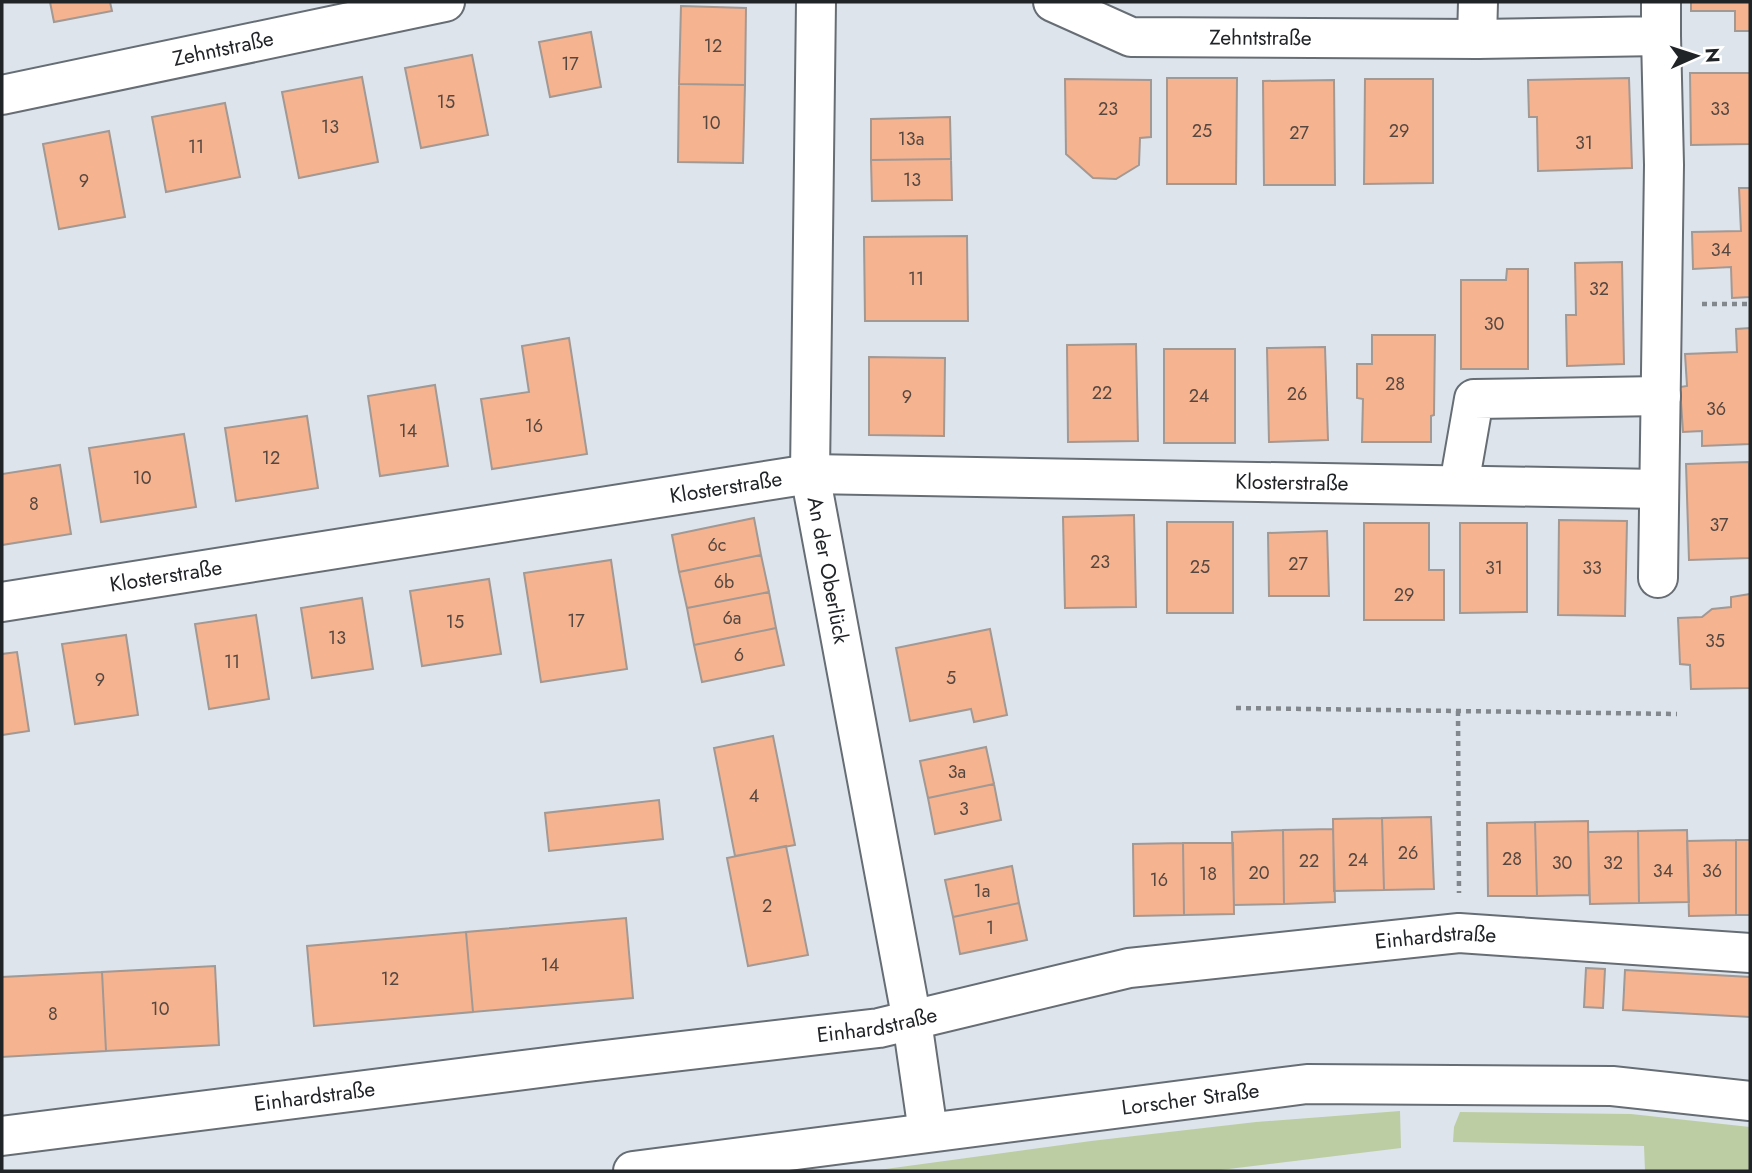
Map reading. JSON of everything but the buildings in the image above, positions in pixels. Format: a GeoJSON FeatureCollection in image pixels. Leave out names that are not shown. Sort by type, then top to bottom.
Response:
{"type":"FeatureCollection","features":[{"type":"Feature","properties":{"kind":"street","name":"Zehntstraße"},"geometry":{"type":"LineString","coordinates":[[2,95],[445,2]]}},
{"type":"Feature","properties":{"kind":"street","name":"An der Oberlück"},"geometry":{"type":"LineString","coordinates":[[816,2],[810,474],[912,1021],[928,1132]]}},
{"type":"Feature","properties":{"kind":"street","name":"Zehntstraße"},"geometry":{"type":"LineString","coordinates":[[1053,2],[1131,37],[1478,20],[1661,19],[1664,165],[1661,396]]}},
{"type":"Feature","properties":{"kind":"street"},"geometry":{"type":"LineString","coordinates":[[1459,485],[1474,399],[1661,396],[1658,578]]}},
{"type":"Feature","properties":{"kind":"street","name":"Klosterstraße"},"geometry":{"type":"LineString","coordinates":[[2,602],[810,474],[1659,489]]}},
{"type":"Feature","properties":{"kind":"street","name":"Einhardstraße"},"geometry":{"type":"LineString","coordinates":[[2,1136],[879,1028],[1129,968],[1459,933],[1750,953]]}},
{"type":"Feature","properties":{"kind":"street","name":"Lorscher Straße"},"geometry":{"type":"LineString","coordinates":[[633,1171],[757,1164],[928,1132],[1307,1084],[1612,1087],[1750,1101]]}},
{"type":"Feature","properties":{"kind":"path"},"geometry":{"type":"LineString","coordinates":[[1236,708],[1677,713]]}},
{"type":"Feature","properties":{"kind":"path"},"geometry":{"type":"LineString","coordinates":[[1458,711],[1459,933]]}},
{"type":"Feature","properties":{"kind":"green space"},"geometry":{"type":"Polygon","coordinates":[[[1400,1111],[1401,1148],[1212,1171],[871,1171],[1256,1122],[1400,1111]]]}},
{"type":"Feature","properties":{"kind":"green space"},"geometry":{"type":"Polygon","coordinates":[[[1460,1112],[1631,1114],[1750,1127],[1750,1171],[1645,1171],[1644,1146],[1453,1142],[1454,1127],[1460,1112]]]}}]}
